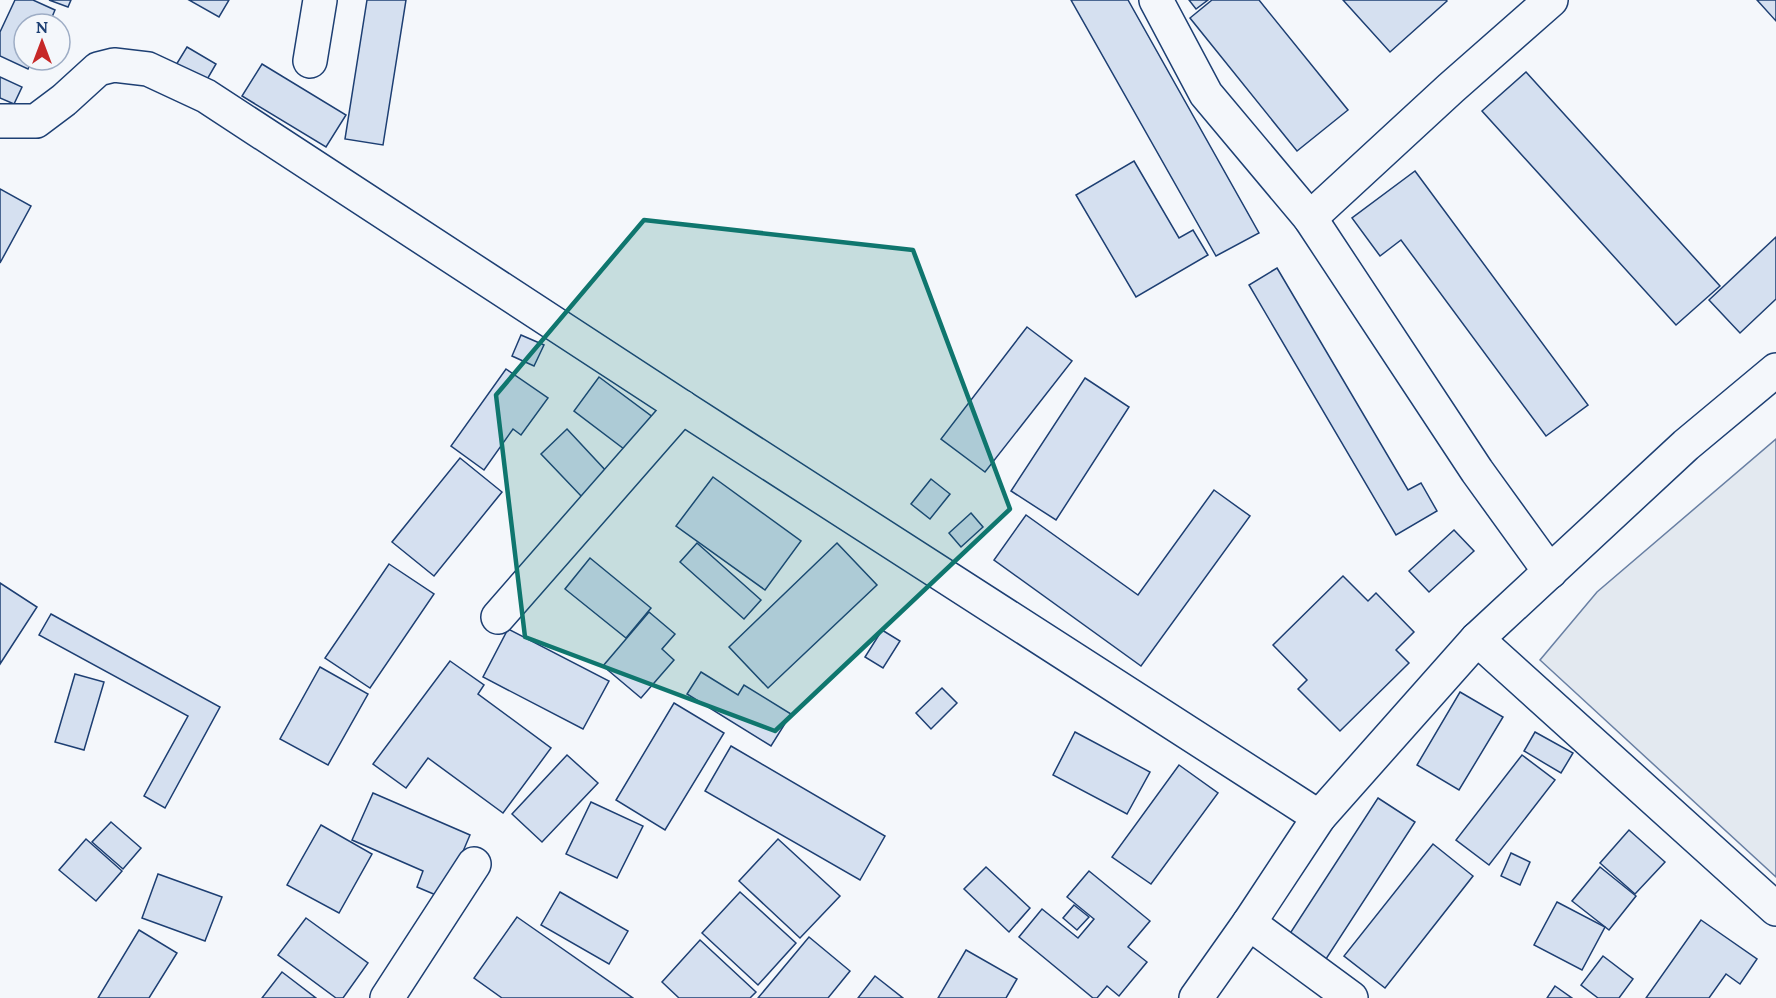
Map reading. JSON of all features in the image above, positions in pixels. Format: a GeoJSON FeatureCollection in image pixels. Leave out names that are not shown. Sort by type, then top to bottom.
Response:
{"type":"FeatureCollection","features":[{"type":"Feature","properties":{"kind":"street"},"geometry":{"type":"LineString","coordinates":[[310,61],[320,0]]}},
{"type":"Feature","properties":{"kind":"street"},"geometry":{"type":"LineString","coordinates":[[1156,0],[1206,94],[1310,218],[1477,471],[1550,572]]}},
{"type":"Feature","properties":{"kind":"street"},"geometry":{"type":"LineString","coordinates":[[1310,218],[1451,88],[1551,0]]}},
{"type":"Feature","properties":{"kind":"street"},"geometry":{"type":"LineString","coordinates":[[0,121],[36,121],[64,100],[98,69],[114,65],[148,69],[206,96],[1319,817]]}},
{"type":"Feature","properties":{"kind":"street"},"geometry":{"type":"LineString","coordinates":[[1196,998],[1319,817],[1477,639],[1686,445],[1776,370]]}},
{"type":"Feature","properties":{"kind":"street"},"geometry":{"type":"LineString","coordinates":[[498,616],[682,406]]}},
{"type":"Feature","properties":{"kind":"street"},"geometry":{"type":"LineString","coordinates":[[1477,639],[1776,909]]}},
{"type":"Feature","properties":{"kind":"street"},"geometry":{"type":"LineString","coordinates":[[387,998],[474,864]]}},
{"type":"Feature","properties":{"kind":"street"},"geometry":{"type":"LineString","coordinates":[[1249,923],[1351,998]]}},
{"type":"Feature","properties":{"kind":"highlighted area"},"geometry":{"type":"Polygon","coordinates":[[[644,220],[913,250],[1010,509],[775,731],[525,637],[496,395],[644,220]]]}},
{"type":"Feature","properties":{"kind":"shaded area"},"geometry":{"type":"Polygon","coordinates":[[[1776,439],[1776,877],[1540,660],[1597,592],[1776,439]]]}},
{"type":"Feature","properties":{"kind":"building"},"geometry":{"type":"Polygon","coordinates":[[[15,0],[33,0],[55,10],[54,12],[12,12],[12,62],[0,56],[0,32],[15,0]]]}},
{"type":"Feature","properties":{"kind":"building"},"geometry":{"type":"Polygon","coordinates":[[[49,0],[71,0],[68,7],[49,0]]]}},
{"type":"Feature","properties":{"kind":"building"},"geometry":{"type":"Polygon","coordinates":[[[189,0],[229,0],[219,17],[189,0]]]}},
{"type":"Feature","properties":{"kind":"building"},"geometry":{"type":"Polygon","coordinates":[[[367,0],[406,0],[383,145],[345,139],[367,0]]]}},
{"type":"Feature","properties":{"kind":"building"},"geometry":{"type":"Polygon","coordinates":[[[1071,0],[1128,0],[1259,233],[1216,256],[1071,0]]]}},
{"type":"Feature","properties":{"kind":"building"},"geometry":{"type":"Polygon","coordinates":[[[1189,0],[1208,0],[1196,9],[1189,0]]]}},
{"type":"Feature","properties":{"kind":"building"},"geometry":{"type":"Polygon","coordinates":[[[1212,0],[1259,0],[1348,110],[1297,151],[1190,18],[1212,0]]]}},
{"type":"Feature","properties":{"kind":"building"},"geometry":{"type":"Polygon","coordinates":[[[1343,0],[1446,0],[1447,1],[1390,52],[1343,0]]]}},
{"type":"Feature","properties":{"kind":"building"},"geometry":{"type":"Polygon","coordinates":[[[1757,0],[1776,0],[1776,21],[1757,0]]]}},
{"type":"Feature","properties":{"kind":"building"},"geometry":{"type":"Polygon","coordinates":[[[187,47],[216,64],[205,83],[176,65],[187,47]]]}},
{"type":"Feature","properties":{"kind":"building"},"geometry":{"type":"Polygon","coordinates":[[[262,64],[346,115],[326,147],[242,96],[262,64]]]}},
{"type":"Feature","properties":{"kind":"building"},"geometry":{"type":"Polygon","coordinates":[[[1526,72],[1720,286],[1676,325],[1482,111],[1526,72]]]}},
{"type":"Feature","properties":{"kind":"building"},"geometry":{"type":"Polygon","coordinates":[[[0,77],[22,87],[14,104],[0,98],[0,77]]]}},
{"type":"Feature","properties":{"kind":"building"},"geometry":{"type":"Polygon","coordinates":[[[1134,161],[1179,238],[1193,230],[1208,255],[1136,297],[1076,195],[1134,161]]]}},
{"type":"Feature","properties":{"kind":"building"},"geometry":{"type":"Polygon","coordinates":[[[1415,171],[1588,405],[1546,436],[1401,240],[1380,256],[1352,218],[1415,171]]]}},
{"type":"Feature","properties":{"kind":"building"},"geometry":{"type":"Polygon","coordinates":[[[0,189],[31,206],[0,263],[0,189]]]}},
{"type":"Feature","properties":{"kind":"building"},"geometry":{"type":"Polygon","coordinates":[[[1776,237],[1776,299],[1740,333],[1709,300],[1776,237]]]}},
{"type":"Feature","properties":{"kind":"building"},"geometry":{"type":"Polygon","coordinates":[[[1277,268],[1408,490],[1421,483],[1437,511],[1396,535],[1249,285],[1277,268]]]}},
{"type":"Feature","properties":{"kind":"building"},"geometry":{"type":"Polygon","coordinates":[[[1027,327],[1072,361],[985,472],[941,439],[1027,327]]]}},
{"type":"Feature","properties":{"kind":"building"},"geometry":{"type":"Polygon","coordinates":[[[521,335],[544,345],[534,366],[512,356],[521,335]]]}},
{"type":"Feature","properties":{"kind":"building"},"geometry":{"type":"Polygon","coordinates":[[[506,369],[548,398],[521,435],[513,429],[484,470],[451,446],[506,369]]]}},
{"type":"Feature","properties":{"kind":"building"},"geometry":{"type":"Polygon","coordinates":[[[599,377],[654,418],[628,452],[574,411],[599,377]]]}},
{"type":"Feature","properties":{"kind":"building"},"geometry":{"type":"Polygon","coordinates":[[[1085,378],[1129,407],[1056,520],[1011,491],[1085,378]]]}},
{"type":"Feature","properties":{"kind":"building"},"geometry":{"type":"Polygon","coordinates":[[[567,429],[608,473],[582,497],[541,454],[567,429]]]}},
{"type":"Feature","properties":{"kind":"building"},"geometry":{"type":"Polygon","coordinates":[[[460,458],[502,492],[434,576],[392,542],[460,458]]]}},
{"type":"Feature","properties":{"kind":"building"},"geometry":{"type":"Polygon","coordinates":[[[713,477],[801,541],[765,590],[676,526],[713,477]]]}},
{"type":"Feature","properties":{"kind":"building"},"geometry":{"type":"Polygon","coordinates":[[[931,479],[950,494],[930,519],[911,504],[931,479]]]}},
{"type":"Feature","properties":{"kind":"building"},"geometry":{"type":"Polygon","coordinates":[[[1214,490],[1250,516],[1141,666],[994,560],[1026,515],[1138,595],[1214,490]]]}},
{"type":"Feature","properties":{"kind":"building"},"geometry":{"type":"Polygon","coordinates":[[[971,513],[983,527],[961,547],[949,533],[971,513]]]}},
{"type":"Feature","properties":{"kind":"building"},"geometry":{"type":"Polygon","coordinates":[[[1454,530],[1474,551],[1429,592],[1409,571],[1454,530]]]}},
{"type":"Feature","properties":{"kind":"building"},"geometry":{"type":"Polygon","coordinates":[[[697,543],[761,600],[744,619],[680,562],[697,543]]]}},
{"type":"Feature","properties":{"kind":"building"},"geometry":{"type":"Polygon","coordinates":[[[837,543],[877,585],[768,688],[729,647],[837,543]]]}},
{"type":"Feature","properties":{"kind":"building"},"geometry":{"type":"Polygon","coordinates":[[[590,558],[651,608],[626,638],[565,589],[590,558]]]}},
{"type":"Feature","properties":{"kind":"building"},"geometry":{"type":"Polygon","coordinates":[[[389,564],[434,594],[370,688],[325,658],[389,564]]]}},
{"type":"Feature","properties":{"kind":"building"},"geometry":{"type":"Polygon","coordinates":[[[1343,576],[1368,601],[1376,593],[1414,632],[1396,650],[1409,663],[1340,731],[1298,689],[1307,680],[1273,645],[1343,576]]]}},
{"type":"Feature","properties":{"kind":"building"},"geometry":{"type":"Polygon","coordinates":[[[0,583],[37,607],[0,664],[0,583]]]}},
{"type":"Feature","properties":{"kind":"building"},"geometry":{"type":"Polygon","coordinates":[[[649,612],[675,634],[662,649],[674,660],[641,698],[603,666],[649,612]]]}},
{"type":"Feature","properties":{"kind":"building"},"geometry":{"type":"Polygon","coordinates":[[[51,614],[220,707],[165,808],[144,796],[188,716],[39,635],[51,614]]]}},
{"type":"Feature","properties":{"kind":"building"},"geometry":{"type":"Polygon","coordinates":[[[508,629],[609,681],[583,729],[483,677],[508,629]]]}},
{"type":"Feature","properties":{"kind":"building"},"geometry":{"type":"Polygon","coordinates":[[[882,630],[900,641],[883,668],[865,657],[882,630]]]}},
{"type":"Feature","properties":{"kind":"building"},"geometry":{"type":"Polygon","coordinates":[[[450,661],[484,685],[478,694],[551,748],[503,813],[428,758],[406,788],[373,764],[450,661]]]}},
{"type":"Feature","properties":{"kind":"building"},"geometry":{"type":"Polygon","coordinates":[[[320,667],[368,694],[328,765],[280,739],[320,667]]]}},
{"type":"Feature","properties":{"kind":"building"},"geometry":{"type":"Polygon","coordinates":[[[701,672],[738,695],[744,685],[791,714],[771,746],[687,694],[701,672]]]}},
{"type":"Feature","properties":{"kind":"building"},"geometry":{"type":"Polygon","coordinates":[[[75,674],[104,682],[84,750],[55,742],[75,674]]]}},
{"type":"Feature","properties":{"kind":"building"},"geometry":{"type":"Polygon","coordinates":[[[942,688],[957,703],[931,729],[916,713],[942,688]]]}},
{"type":"Feature","properties":{"kind":"building"},"geometry":{"type":"Polygon","coordinates":[[[1460,692],[1503,717],[1459,790],[1417,765],[1460,692]]]}},
{"type":"Feature","properties":{"kind":"building"},"geometry":{"type":"Polygon","coordinates":[[[674,703],[724,733],[665,830],[616,800],[674,703]]]}},
{"type":"Feature","properties":{"kind":"building"},"geometry":{"type":"Polygon","coordinates":[[[1075,732],[1150,772],[1127,814],[1053,775],[1075,732]]]}},
{"type":"Feature","properties":{"kind":"building"},"geometry":{"type":"Polygon","coordinates":[[[1535,732],[1573,753],[1561,773],[1524,751],[1535,732]]]}},
{"type":"Feature","properties":{"kind":"building"},"geometry":{"type":"Polygon","coordinates":[[[731,746],[885,836],[860,880],[705,791],[731,746]]]}},
{"type":"Feature","properties":{"kind":"building"},"geometry":{"type":"Polygon","coordinates":[[[567,755],[598,783],[542,842],[512,814],[567,755]]]}},
{"type":"Feature","properties":{"kind":"building"},"geometry":{"type":"Polygon","coordinates":[[[1522,755],[1555,780],[1489,865],[1456,840],[1522,755]]]}},
{"type":"Feature","properties":{"kind":"building"},"geometry":{"type":"Polygon","coordinates":[[[1179,765],[1218,793],[1151,884],[1112,857],[1179,765]]]}},
{"type":"Feature","properties":{"kind":"building"},"geometry":{"type":"Polygon","coordinates":[[[373,793],[470,835],[443,898],[417,887],[423,871],[352,840],[373,793]]]}},
{"type":"Feature","properties":{"kind":"building"},"geometry":{"type":"Polygon","coordinates":[[[1378,798],[1415,822],[1326,959],[1289,935],[1378,798]]]}},
{"type":"Feature","properties":{"kind":"building"},"geometry":{"type":"Polygon","coordinates":[[[591,802],[643,826],[617,878],[566,854],[591,802]]]}},
{"type":"Feature","properties":{"kind":"building"},"geometry":{"type":"Polygon","coordinates":[[[111,822],[141,848],[123,869],[92,842],[111,822]]]}},
{"type":"Feature","properties":{"kind":"building"},"geometry":{"type":"Polygon","coordinates":[[[321,825],[372,854],[339,913],[287,885],[321,825]]]}},
{"type":"Feature","properties":{"kind":"building"},"geometry":{"type":"Polygon","coordinates":[[[1629,830],[1665,862],[1635,894],[1600,863],[1629,830]]]}},
{"type":"Feature","properties":{"kind":"building"},"geometry":{"type":"Polygon","coordinates":[[[86,839],[122,871],[96,901],[59,870],[86,839]]]}},
{"type":"Feature","properties":{"kind":"building"},"geometry":{"type":"Polygon","coordinates":[[[778,839],[840,896],[800,938],[739,881],[778,839]]]}},
{"type":"Feature","properties":{"kind":"building"},"geometry":{"type":"Polygon","coordinates":[[[1433,844],[1473,876],[1385,988],[1344,956],[1433,844]]]}},
{"type":"Feature","properties":{"kind":"building"},"geometry":{"type":"Polygon","coordinates":[[[1511,853],[1530,862],[1520,885],[1501,876],[1511,853]]]}},
{"type":"Feature","properties":{"kind":"building"},"geometry":{"type":"Polygon","coordinates":[[[986,867],[1030,908],[1009,932],[964,889],[986,867]]]}},
{"type":"Feature","properties":{"kind":"building"},"geometry":{"type":"Polygon","coordinates":[[[1600,867],[1636,896],[1609,930],[1572,901],[1600,867]]]}},
{"type":"Feature","properties":{"kind":"building"},"geometry":{"type":"Polygon","coordinates":[[[1089,871],[1150,921],[1128,947],[1147,962],[1119,996],[1107,986],[1097,998],[1093,998],[1019,937],[1042,909],[1078,938],[1094,919],[1067,897],[1089,871]]]}},
{"type":"Feature","properties":{"kind":"building"},"geometry":{"type":"Polygon","coordinates":[[[158,874],[222,897],[205,941],[142,918],[158,874]]]}},
{"type":"Feature","properties":{"kind":"building"},"geometry":{"type":"Polygon","coordinates":[[[560,892],[628,931],[609,964],[541,925],[560,892]]]}},
{"type":"Feature","properties":{"kind":"building"},"geometry":{"type":"Polygon","coordinates":[[[740,892],[796,943],[758,985],[702,933],[740,892]]]}},
{"type":"Feature","properties":{"kind":"building"},"geometry":{"type":"Polygon","coordinates":[[[1557,902],[1605,927],[1582,970],[1534,945],[1557,902]]]}},
{"type":"Feature","properties":{"kind":"building"},"geometry":{"type":"Polygon","coordinates":[[[1074,905],[1089,917],[1077,930],[1063,918],[1074,905]]]}},
{"type":"Feature","properties":{"kind":"building"},"geometry":{"type":"Polygon","coordinates":[[[517,917],[633,998],[502,998],[474,978],[517,917]]]}},
{"type":"Feature","properties":{"kind":"building"},"geometry":{"type":"Polygon","coordinates":[[[306,918],[368,963],[343,998],[336,998],[278,955],[306,918]]]}},
{"type":"Feature","properties":{"kind":"building"},"geometry":{"type":"Polygon","coordinates":[[[1701,920],[1757,959],[1740,984],[1726,974],[1709,998],[1646,998],[1701,920]]]}},
{"type":"Feature","properties":{"kind":"building"},"geometry":{"type":"Polygon","coordinates":[[[139,930],[177,953],[149,998],[98,998],[139,930]]]}},
{"type":"Feature","properties":{"kind":"building"},"geometry":{"type":"Polygon","coordinates":[[[809,937],[850,971],[828,998],[758,998],[809,937]]]}},
{"type":"Feature","properties":{"kind":"building"},"geometry":{"type":"Polygon","coordinates":[[[700,940],[756,992],[750,998],[679,998],[662,982],[700,940]]]}},
{"type":"Feature","properties":{"kind":"building"},"geometry":{"type":"Polygon","coordinates":[[[966,950],[1017,979],[1006,998],[938,998],[966,950]]]}},
{"type":"Feature","properties":{"kind":"building"},"geometry":{"type":"Polygon","coordinates":[[[1603,956],[1633,979],[1619,998],[1598,998],[1581,985],[1603,956]]]}},
{"type":"Feature","properties":{"kind":"building"},"geometry":{"type":"Polygon","coordinates":[[[282,972],[316,998],[262,998],[282,972]]]}},
{"type":"Feature","properties":{"kind":"building"},"geometry":{"type":"Polygon","coordinates":[[[875,976],[903,998],[858,998],[875,976]]]}},
{"type":"Feature","properties":{"kind":"building"},"geometry":{"type":"Polygon","coordinates":[[[1555,986],[1572,998],[1547,998],[1555,986]]]}}]}
